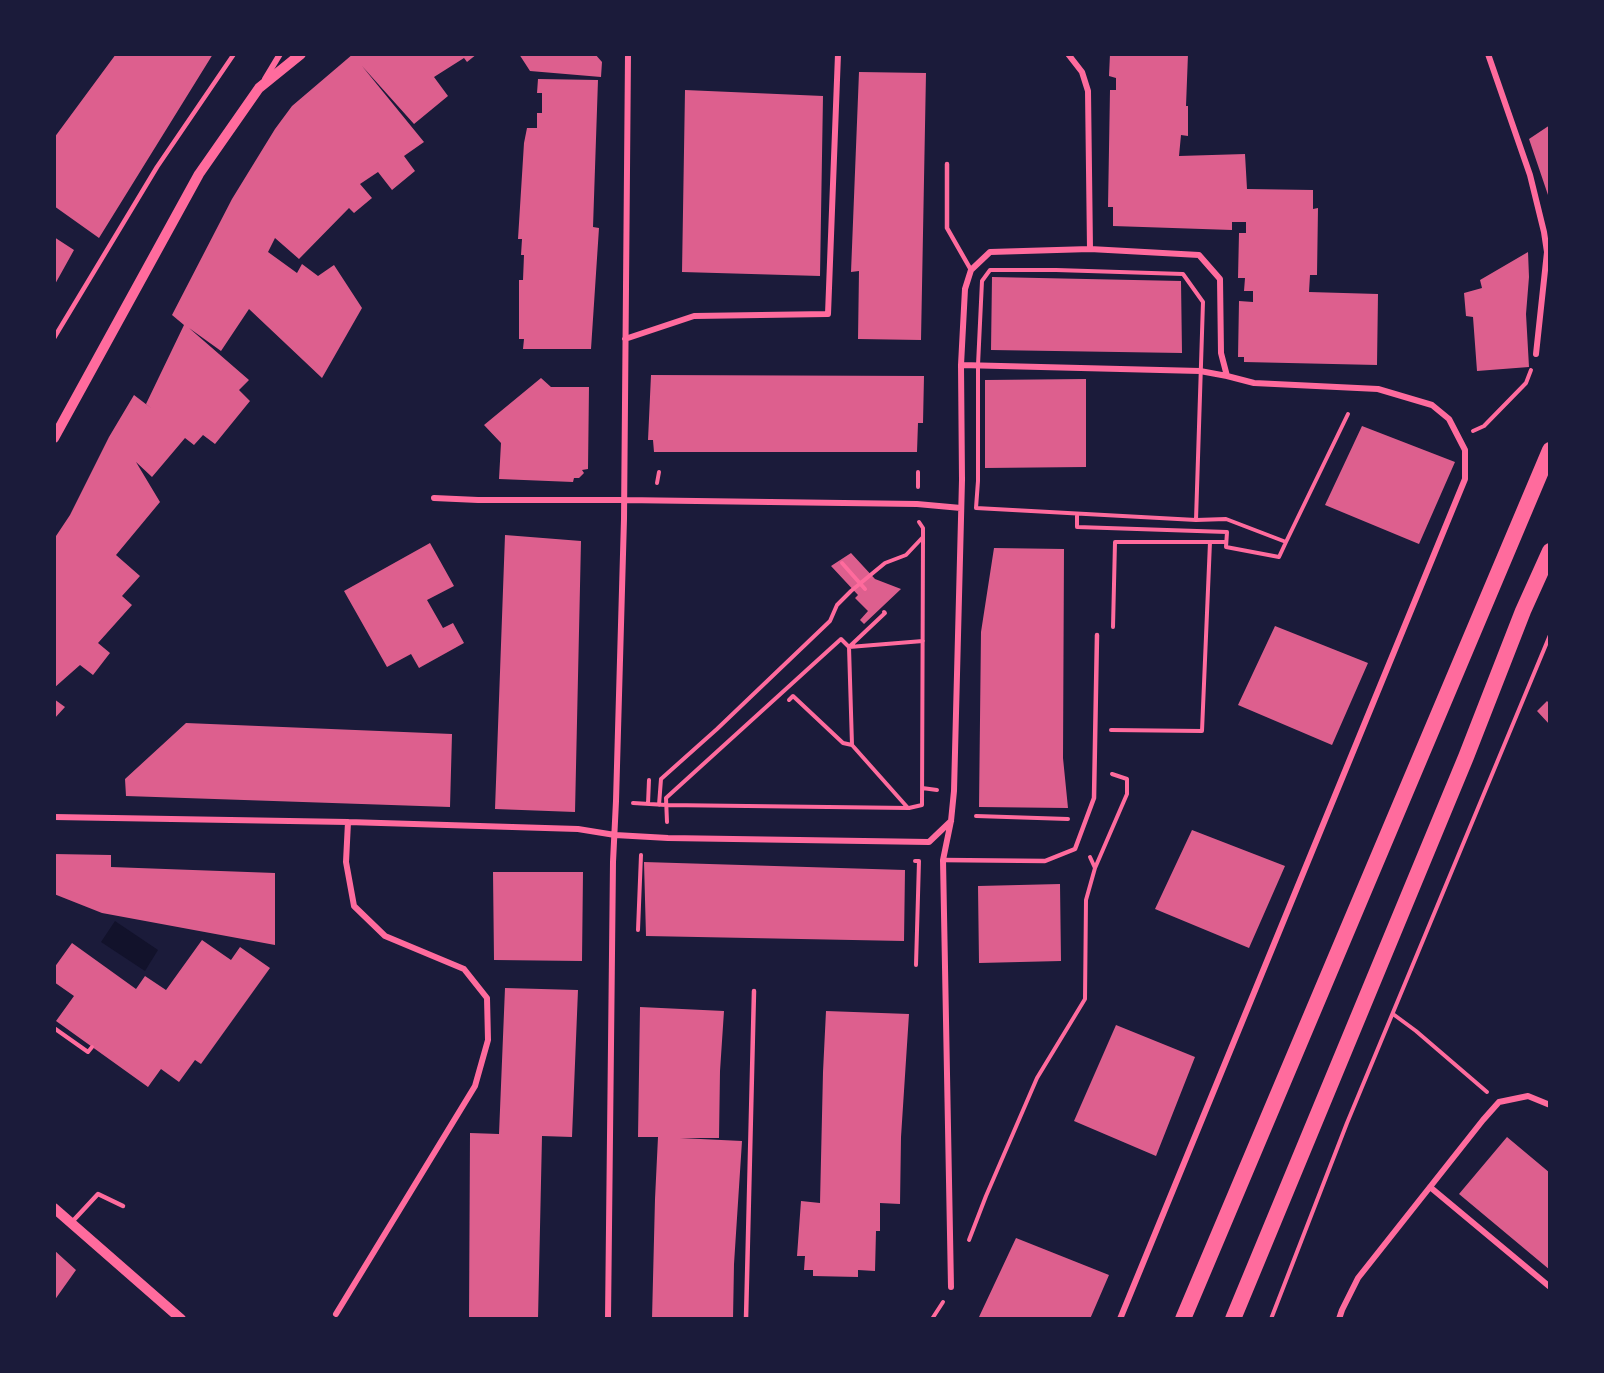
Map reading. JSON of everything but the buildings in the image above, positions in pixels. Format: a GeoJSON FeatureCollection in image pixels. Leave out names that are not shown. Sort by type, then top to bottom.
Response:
{"type":"FeatureCollection","features":[{"type":"Feature","properties":{"kind":"highway"},"geometry":{"type":"LineString","coordinates":[[1183,1319],[1550,450]]}},
{"type":"Feature","properties":{"kind":"highway"},"geometry":{"type":"LineString","coordinates":[[1233,1319],[1466,757],[1523,611],[1550,551]]}},
{"type":"Feature","properties":{"kind":"highway"},"geometry":{"type":"LineString","coordinates":[[1523,611],[1550,578]]}},
{"type":"Feature","properties":{"kind":"street"},"geometry":{"type":"LineString","coordinates":[[54,438],[199,174],[280,54]]}},
{"type":"Feature","properties":{"kind":"street"},"geometry":{"type":"LineString","coordinates":[[259,88],[302,54]]}},
{"type":"Feature","properties":{"kind":"street"},"geometry":{"type":"LineString","coordinates":[[608,1319],[615,835],[623,500],[628,54]]}},
{"type":"Feature","properties":{"kind":"street"},"geometry":{"type":"LineString","coordinates":[[625,339],[694,316],[828,314],[838,54]]}},
{"type":"Feature","properties":{"kind":"street"},"geometry":{"type":"LineString","coordinates":[[1068,54],[1082,72],[1088,91],[1089,249]]}},
{"type":"Feature","properties":{"kind":"street"},"geometry":{"type":"LineString","coordinates":[[1488,54],[1530,175],[1544,232],[1547,252],[1536,354]]}},
{"type":"Feature","properties":{"kind":"street"},"geometry":{"type":"LineString","coordinates":[[951,1287],[943,860],[954,791],[962,480],[961,365],[965,289],[971,270],[990,252],[1089,249],[1199,255],[1220,279],[1221,353],[1227,376]]}},
{"type":"Feature","properties":{"kind":"street"},"geometry":{"type":"LineString","coordinates":[[961,365],[1200,371],[1254,383],[1378,388],[1432,405],[1449,419],[1466,450],[1465,479],[1120,1319]]}},
{"type":"Feature","properties":{"kind":"street"},"geometry":{"type":"LineString","coordinates":[[434,498],[916,504],[961,508]]}},
{"type":"Feature","properties":{"kind":"street"},"geometry":{"type":"LineString","coordinates":[[54,818],[348,822],[578,829],[615,835],[668,838],[929,842],[951,821]]}},
{"type":"Feature","properties":{"kind":"street"},"geometry":{"type":"LineString","coordinates":[[336,1314],[476,1086],[488,1040],[487,998],[464,969],[385,936],[354,906],[346,862],[348,822]]}},
{"type":"Feature","properties":{"kind":"street"},"geometry":{"type":"LineString","coordinates":[[1340,1319],[1358,1278],[1499,1102],[1528,1096],[1550,1105]]}},
{"type":"Feature","properties":{"kind":"street"},"geometry":{"type":"LineString","coordinates":[[1430,1187],[1550,1287]]}},
{"type":"Feature","properties":{"kind":"street"},"geometry":{"type":"LineString","coordinates":[[54,1208],[181,1319]]}},
{"type":"Feature","properties":{"kind":"lane"},"geometry":{"type":"LineString","coordinates":[[54,338],[157,167],[234,54]]}},
{"type":"Feature","properties":{"kind":"lane"},"geometry":{"type":"LineString","coordinates":[[947,164],[947,228],[971,270]]}},
{"type":"Feature","properties":{"kind":"lane"},"geometry":{"type":"LineString","coordinates":[[943,860],[1045,861],[1075,849],[1094,798],[1097,635]]}},
{"type":"Feature","properties":{"kind":"lane"},"geometry":{"type":"LineString","coordinates":[[746,1319],[754,991]]}},
{"type":"Feature","properties":{"kind":"lane"},"geometry":{"type":"LineString","coordinates":[[71,1223],[98,1194],[123,1206]]}},
{"type":"Feature","properties":{"kind":"path"},"geometry":{"type":"LineString","coordinates":[[1196,520],[1203,302],[1183,274],[990,270],[982,281],[976,508],[1196,520],[1226,519],[1286,542]]}},
{"type":"Feature","properties":{"kind":"path"},"geometry":{"type":"LineString","coordinates":[[1473,431],[1484,426],[1526,382],[1536,354]]}},
{"type":"Feature","properties":{"kind":"path"},"geometry":{"type":"LineString","coordinates":[[1077,514],[1077,527],[1227,532],[1226,547],[1279,557],[1348,414]]}},
{"type":"Feature","properties":{"kind":"path"},"geometry":{"type":"LineString","coordinates":[[657,483],[659,472]]}},
{"type":"Feature","properties":{"kind":"path"},"geometry":{"type":"LineString","coordinates":[[918,472],[918,480]]}},
{"type":"Feature","properties":{"kind":"path"},"geometry":{"type":"LineString","coordinates":[[626,802],[659,805],[909,808],[922,805],[923,528]]}},
{"type":"Feature","properties":{"kind":"path"},"geometry":{"type":"LineString","coordinates":[[659,805],[661,779],[830,621],[837,605],[860,583],[885,563],[906,555],[923,537]]}},
{"type":"Feature","properties":{"kind":"path"},"geometry":{"type":"LineString","coordinates":[[1113,636],[1115,542],[1226,542]]}},
{"type":"Feature","properties":{"kind":"path"},"geometry":{"type":"LineString","coordinates":[[1111,718],[1111,730],[1202,731],[1210,542]]}},
{"type":"Feature","properties":{"kind":"path"},"geometry":{"type":"LineString","coordinates":[[842,563],[865,589]]}},
{"type":"Feature","properties":{"kind":"path"},"geometry":{"type":"LineString","coordinates":[[849,647],[885,614],[884,612]]}},
{"type":"Feature","properties":{"kind":"path"},"geometry":{"type":"LineString","coordinates":[[1271,1319],[1347,1123],[1550,635]]}},
{"type":"Feature","properties":{"kind":"path"},"geometry":{"type":"LineString","coordinates":[[668,826],[666,798],[841,639],[849,647],[852,745]]}},
{"type":"Feature","properties":{"kind":"path"},"geometry":{"type":"LineString","coordinates":[[849,647],[922,641]]}},
{"type":"Feature","properties":{"kind":"path"},"geometry":{"type":"LineString","coordinates":[[789,700],[793,696],[843,743],[852,745],[909,808]]}},
{"type":"Feature","properties":{"kind":"path"},"geometry":{"type":"LineString","coordinates":[[966,1247],[1037,1078],[1085,999],[1086,900],[1095,868],[1127,794],[1127,779],[1109,773],[1111,780]]}},
{"type":"Feature","properties":{"kind":"path"},"geometry":{"type":"LineString","coordinates":[[648,804],[649,780]]}},
{"type":"Feature","properties":{"kind":"path"},"geometry":{"type":"LineString","coordinates":[[921,788],[943,790]]}},
{"type":"Feature","properties":{"kind":"path"},"geometry":{"type":"LineString","coordinates":[[976,816],[1086,820]]}},
{"type":"Feature","properties":{"kind":"path"},"geometry":{"type":"LineString","coordinates":[[1087,849],[1095,868]]}},
{"type":"Feature","properties":{"kind":"path"},"geometry":{"type":"LineString","coordinates":[[638,930],[640,855],[649,855]]}},
{"type":"Feature","properties":{"kind":"path"},"geometry":{"type":"LineString","coordinates":[[907,861],[919,861],[916,965]]}},
{"type":"Feature","properties":{"kind":"path"},"geometry":{"type":"LineString","coordinates":[[1393,1014],[1499,1102]]}},
{"type":"Feature","properties":{"kind":"path"},"geometry":{"type":"LineString","coordinates":[[54,1028],[88,1052],[92,1047]]}},
{"type":"Feature","properties":{"kind":"shaded area"},"geometry":{"type":"Polygon","coordinates":[[[115,921],[158,950],[145,971],[101,942],[115,921]]]}}]}
